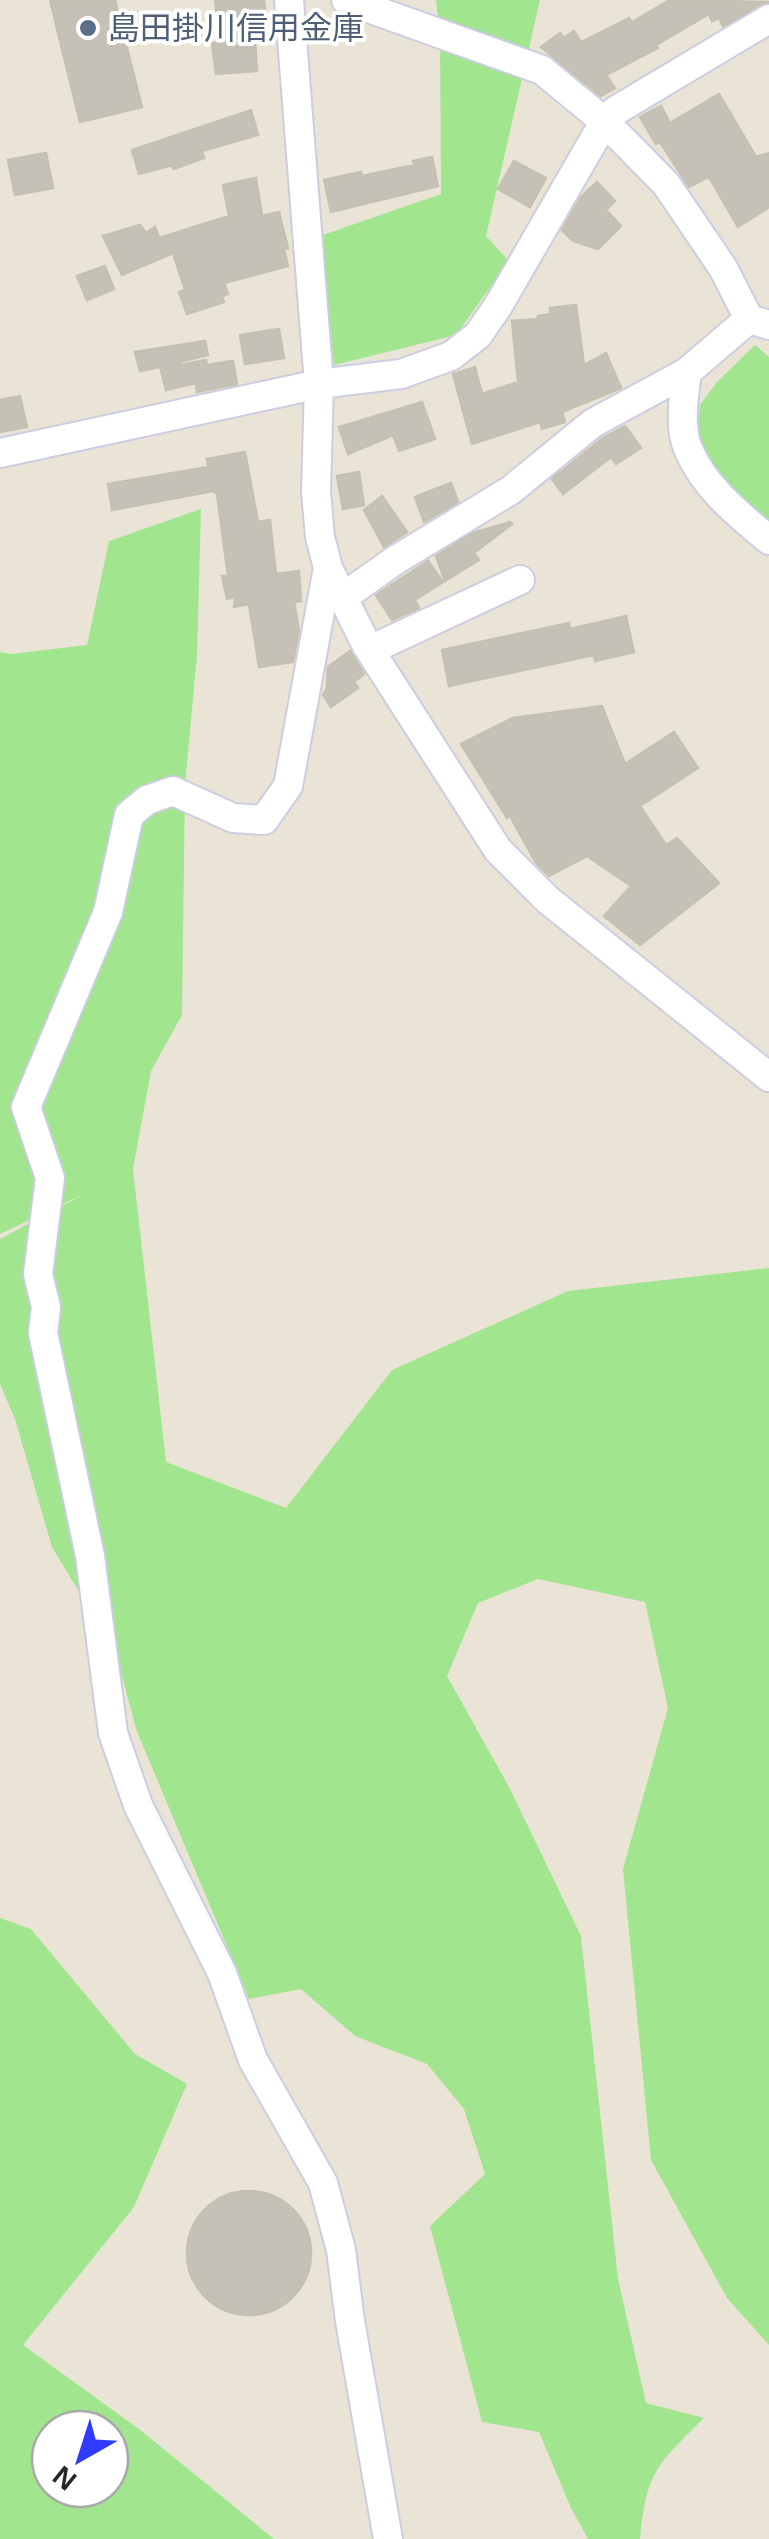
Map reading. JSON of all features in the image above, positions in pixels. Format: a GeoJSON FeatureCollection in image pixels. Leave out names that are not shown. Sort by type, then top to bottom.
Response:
{"type":"FeatureCollection","features":[{"type":"Feature","properties":{"kind":"street"},"geometry":{"type":"LineString","coordinates":[[289,0],[319,384],[316,492],[320,537],[328,568],[370,650],[498,850],[548,900],[769,1077]]}},
{"type":"Feature","properties":{"kind":"street"},"geometry":{"type":"LineString","coordinates":[[342,598],[394,561],[511,490],[593,423],[686,372],[759,322],[666,184],[605,122],[542,70],[346,0]]}},
{"type":"Feature","properties":{"kind":"street"},"geometry":{"type":"LineString","coordinates":[[0,452],[319,384],[401,374],[450,356],[478,335],[605,122],[630,99],[769,19]]}},
{"type":"Feature","properties":{"kind":"street"},"geometry":{"type":"LineString","coordinates":[[686,372],[683,412],[688,450],[725,504],[769,540]]}},
{"type":"Feature","properties":{"kind":"street"},"geometry":{"type":"LineString","coordinates":[[328,568],[288,786],[264,820],[233,818],[174,791],[147,800],[130,814],[108,912],[26,1107],[50,1178],[38,1274],[46,1307],[42,1333],[90,1556],[113,1732],[138,1805],[222,1972],[252,2060],[324,2182],[341,2250],[388,2539]]}},
{"type":"Feature","properties":{"kind":"street"},"geometry":{"type":"LineString","coordinates":[[370,650],[520,580]]}},
{"type":"Feature","properties":{"kind":"green space"},"geometry":{"type":"Polygon","coordinates":[[[436,0],[540,0],[486,236],[509,261],[456,335],[334,365],[320,236],[441,194],[440,33],[436,0]]]}},
{"type":"Feature","properties":{"kind":"green space"},"geometry":{"type":"Polygon","coordinates":[[[755,345],[769,357],[769,521],[724,486],[696,440],[700,405],[717,382],[755,345]]]}},
{"type":"Feature","properties":{"kind":"green space"},"geometry":{"type":"Polygon","coordinates":[[[201,509],[197,655],[185,785],[182,1015],[151,1071],[133,1169],[166,1462],[286,1508],[392,1370],[568,1291],[769,1268],[769,2345],[727,2298],[651,2160],[623,1869],[668,1708],[645,1602],[538,1579],[478,1603],[447,1676],[509,1787],[581,1936],[618,2279],[646,2403],[704,2418],[657,2470],[646,2498],[640,2539],[588,2539],[539,2432],[482,2422],[430,2226],[485,2174],[464,2109],[427,2064],[355,2036],[301,1989],[249,1999],[136,1729],[116,1653],[52,1547],[15,1419],[0,1384],[0,1239],[86,1193],[0,1234],[0,652],[87,645],[109,541],[201,509]]]}},
{"type":"Feature","properties":{"kind":"green space"},"geometry":{"type":"Polygon","coordinates":[[[0,1918],[31,1929],[135,2054],[187,2084],[134,2207],[23,2345],[111,2409],[30,2409],[30,2509],[130,2509],[130,2422],[274,2539],[0,2539],[0,1918]]]}},
{"type":"Feature","properties":{"kind":"building"},"geometry":{"type":"Polygon","coordinates":[[[50,0],[115,0],[142,107],[80,122],[50,0]]]}},
{"type":"Feature","properties":{"kind":"building"},"geometry":{"type":"Polygon","coordinates":[[[215,0],[264,0],[267,25],[254,26],[257,71],[216,74],[212,43],[220,42],[215,0]]]}},
{"type":"Feature","properties":{"kind":"building"},"geometry":{"type":"Polygon","coordinates":[[[670,0],[769,2],[723,26],[719,18],[712,21],[709,14],[656,45],[658,48],[606,75],[615,88],[601,96],[541,47],[560,33],[564,38],[574,31],[581,42],[629,18],[632,22],[670,0]]]}},
{"type":"Feature","properties":{"kind":"building"},"geometry":{"type":"Polygon","coordinates":[[[719,94],[756,157],[769,153],[769,207],[738,227],[709,177],[689,187],[640,117],[661,106],[670,123],[719,94]]]}},
{"type":"Feature","properties":{"kind":"building"},"geometry":{"type":"Polygon","coordinates":[[[251,110],[258,135],[202,151],[204,158],[174,169],[172,165],[139,174],[132,150],[251,110]]]}},
{"type":"Feature","properties":{"kind":"building"},"geometry":{"type":"Polygon","coordinates":[[[46,153],[53,188],[15,195],[8,160],[46,153]]]}},
{"type":"Feature","properties":{"kind":"building"},"geometry":{"type":"Polygon","coordinates":[[[432,157],[438,186],[331,212],[324,180],[414,165],[413,161],[432,157]]]}},
{"type":"Feature","properties":{"kind":"building"},"geometry":{"type":"Polygon","coordinates":[[[514,161],[546,178],[530,207],[498,189],[514,161]]]}},
{"type":"Feature","properties":{"kind":"building"},"geometry":{"type":"Polygon","coordinates":[[[256,178],[262,216],[279,212],[288,266],[224,283],[228,294],[222,296],[224,302],[187,314],[179,292],[185,290],[173,253],[122,275],[103,236],[140,225],[146,233],[155,227],[159,238],[229,216],[223,185],[256,178]]]}},
{"type":"Feature","properties":{"kind":"building"},"geometry":{"type":"Polygon","coordinates":[[[597,182],[615,201],[606,210],[621,226],[598,249],[573,241],[562,230],[581,197],[597,182]]]}},
{"type":"Feature","properties":{"kind":"building"},"geometry":{"type":"Polygon","coordinates":[[[105,266],[114,289],[87,300],[77,276],[105,266]]]}},
{"type":"Feature","properties":{"kind":"building"},"geometry":{"type":"Polygon","coordinates":[[[576,305],[584,365],[606,353],[621,388],[562,412],[565,422],[542,429],[540,422],[472,444],[453,374],[475,367],[482,394],[518,382],[512,321],[538,319],[551,314],[550,308],[576,305]]]}},
{"type":"Feature","properties":{"kind":"building"},"geometry":{"type":"Polygon","coordinates":[[[279,329],[284,358],[245,364],[240,335],[279,329]]]}},
{"type":"Feature","properties":{"kind":"building"},"geometry":{"type":"Polygon","coordinates":[[[205,341],[208,355],[179,362],[180,365],[206,360],[207,365],[233,361],[237,384],[197,392],[196,383],[166,390],[160,367],[140,371],[135,352],[205,341]]]}},
{"type":"Feature","properties":{"kind":"building"},"geometry":{"type":"Polygon","coordinates":[[[20,396],[27,427],[0,432],[0,400],[20,396]]]}},
{"type":"Feature","properties":{"kind":"building"},"geometry":{"type":"Polygon","coordinates":[[[422,402],[435,439],[399,451],[393,435],[348,454],[339,427],[422,402]]]}},
{"type":"Feature","properties":{"kind":"building"},"geometry":{"type":"Polygon","coordinates":[[[625,426],[641,448],[616,464],[611,457],[563,494],[552,479],[603,438],[625,426]]]}},
{"type":"Feature","properties":{"kind":"building"},"geometry":{"type":"Polygon","coordinates":[[[245,452],[258,522],[270,520],[276,574],[299,571],[301,601],[294,602],[299,630],[293,662],[259,667],[249,604],[234,607],[235,597],[227,599],[222,576],[228,576],[217,494],[213,491],[112,510],[108,484],[208,467],[207,459],[245,452]]]}},
{"type":"Feature","properties":{"kind":"building"},"geometry":{"type":"Polygon","coordinates":[[[359,472],[364,505],[343,509],[337,476],[359,472]]]}},
{"type":"Feature","properties":{"kind":"building"},"geometry":{"type":"Polygon","coordinates":[[[451,483],[458,502],[424,522],[415,497],[451,483]]]}},
{"type":"Feature","properties":{"kind":"building"},"geometry":{"type":"Polygon","coordinates":[[[382,496],[407,532],[384,547],[364,510],[382,496]]]}},
{"type":"Feature","properties":{"kind":"building"},"geometry":{"type":"Polygon","coordinates":[[[510,522],[474,553],[479,560],[445,581],[436,556],[473,533],[510,522]]]}},
{"type":"Feature","properties":{"kind":"building"},"geometry":{"type":"Polygon","coordinates":[[[428,561],[443,582],[415,600],[419,608],[392,620],[376,595],[428,561]]]}},
{"type":"Feature","properties":{"kind":"building"},"geometry":{"type":"Polygon","coordinates":[[[626,616],[634,652],[595,661],[594,655],[449,686],[442,650],[569,623],[570,629],[626,616]]]}},
{"type":"Feature","properties":{"kind":"building"},"geometry":{"type":"Polygon","coordinates":[[[350,651],[364,674],[354,682],[358,688],[331,707],[323,695],[328,667],[350,651]]]}},
{"type":"Feature","properties":{"kind":"building"},"geometry":{"type":"Polygon","coordinates":[[[602,706],[625,764],[674,732],[698,768],[640,806],[666,845],[677,838],[719,883],[640,945],[604,916],[631,886],[587,856],[549,876],[536,863],[510,816],[507,818],[461,744],[513,718],[602,706]]]}},
{"type":"Feature","properties":{"kind":"building"},"geometry":{"type":"Polygon","coordinates":[[[249,2191],[273,2196],[293,2209],[306,2229],[311,2253],[306,2277],[293,2297],[273,2310],[249,2315],[225,2310],[205,2297],[192,2277],[187,2253],[192,2229],[205,2209],[225,2196],[249,2191]]]}},
{"type":"Feature","properties":{"kind":"place","name":"島田掛川信用金庫"},"geometry":{"type":"Point","coordinates":[88,28]}}]}
